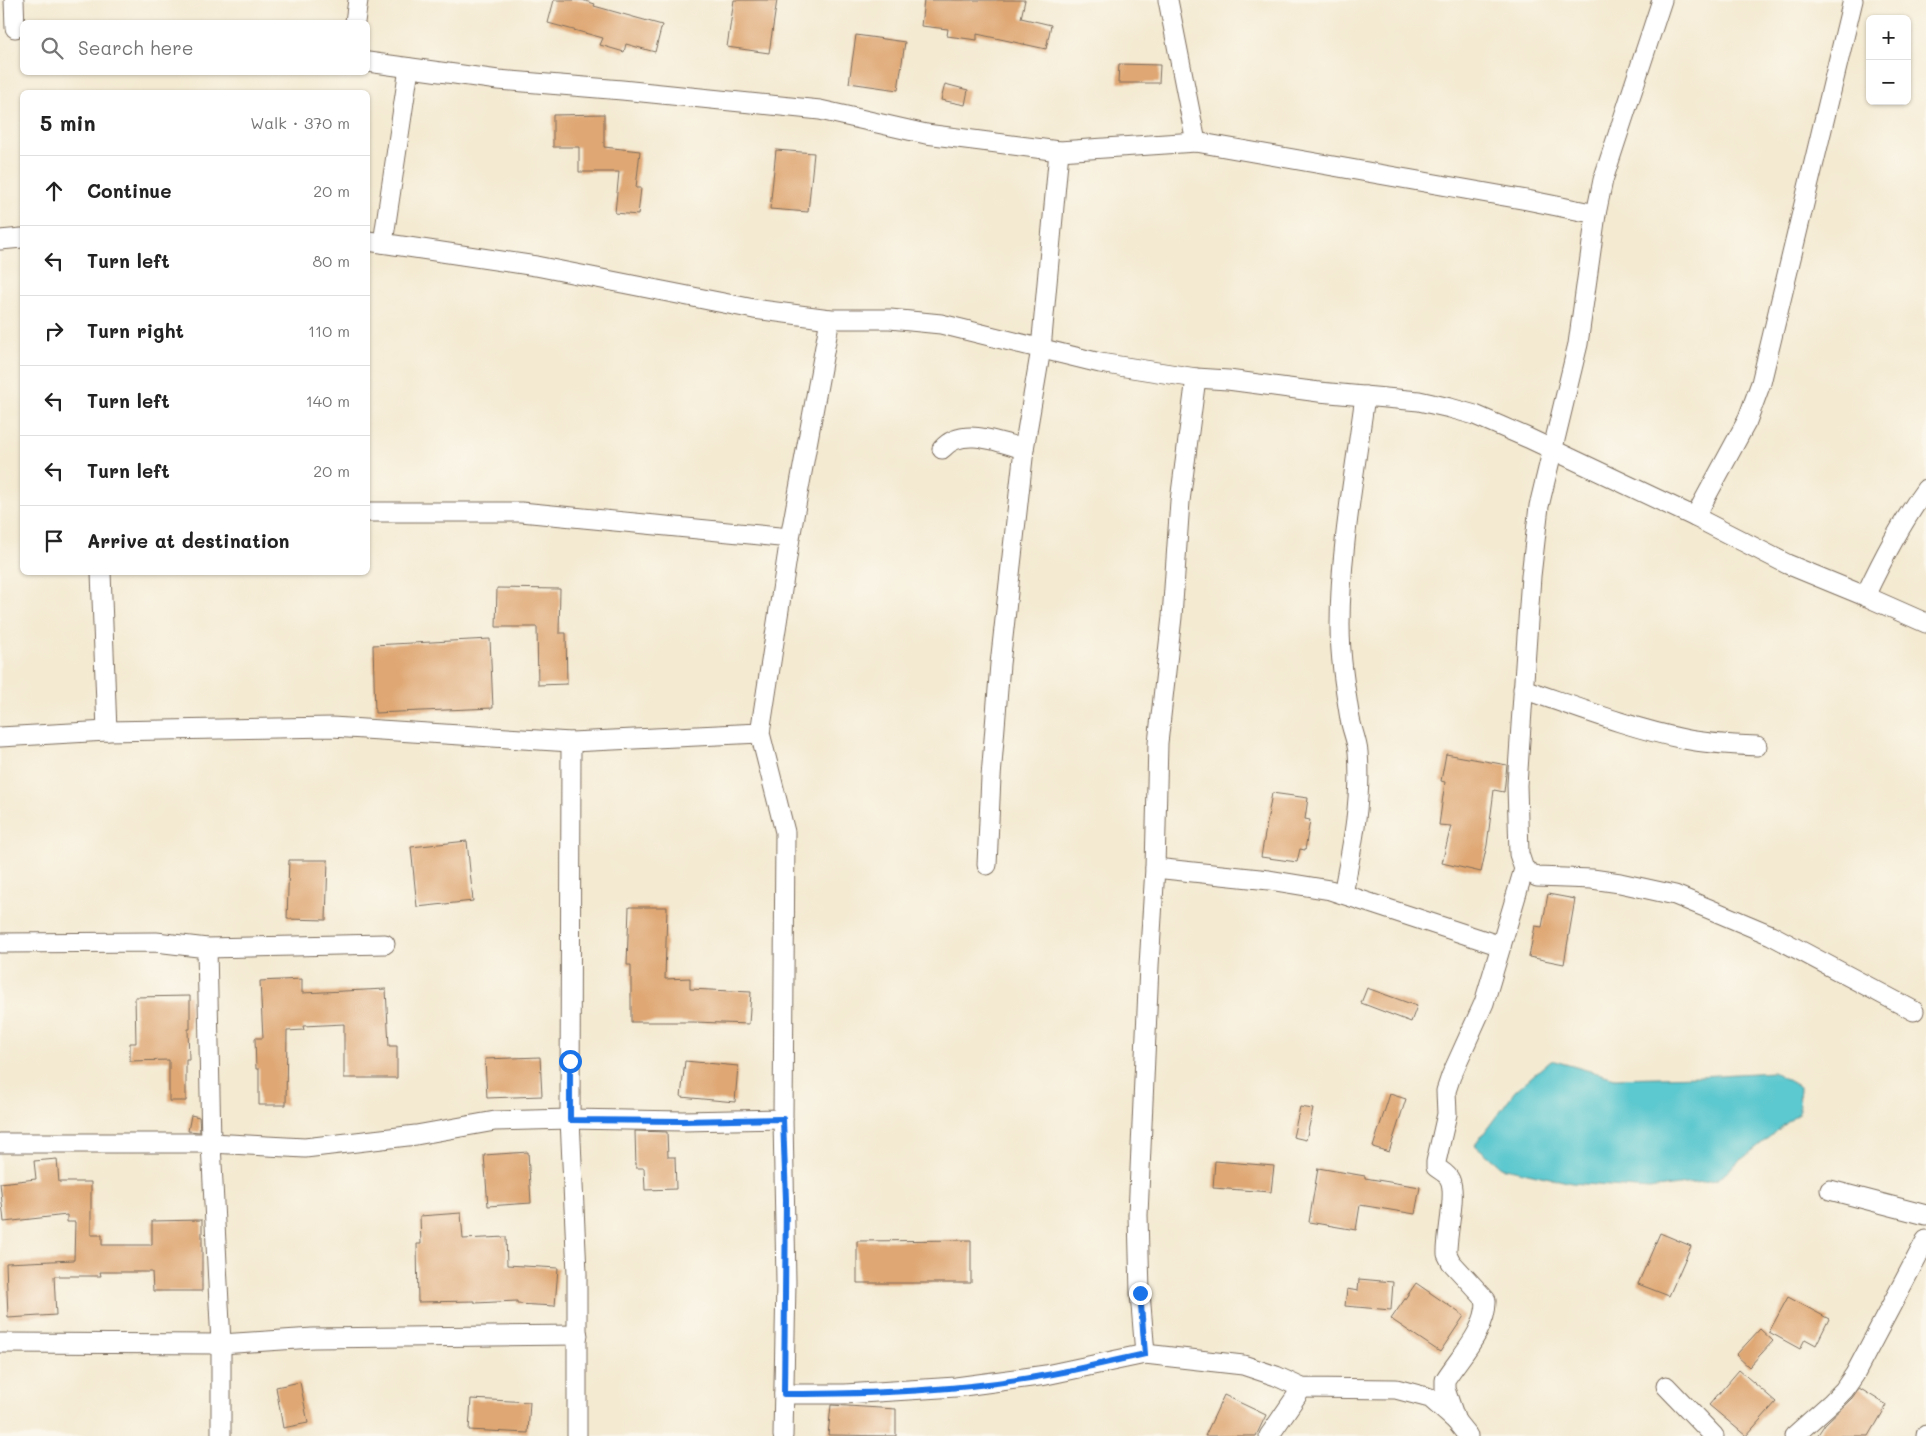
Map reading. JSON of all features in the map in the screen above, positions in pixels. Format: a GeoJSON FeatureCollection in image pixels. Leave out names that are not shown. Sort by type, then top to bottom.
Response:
{"type":"FeatureCollection","features":[{"type":"Feature","properties":{"kind":"street"},"geometry":{"type":"LineString","coordinates":[[12,29],[14,0]]}},
{"type":"Feature","properties":{"kind":"street"},"geometry":{"type":"LineString","coordinates":[[355,20],[358,0]]}},
{"type":"Feature","properties":{"kind":"street"},"geometry":{"type":"LineString","coordinates":[[1168,0],[1196,142]]}},
{"type":"Feature","properties":{"kind":"street"},"geometry":{"type":"LineString","coordinates":[[1662,0],[1604,180],[1596,214],[1578,344],[1539,506],[1531,576],[1517,785],[1518,854],[1524,869],[1537,877],[1592,879],[1675,895],[1771,935],[1914,1011]]}},
{"type":"Feature","properties":{"kind":"street"},"geometry":{"type":"LineString","coordinates":[[1695,517],[1747,421],[1761,383],[1853,0]]}},
{"type":"Feature","properties":{"kind":"street"},"geometry":{"type":"LineString","coordinates":[[370,62],[498,80],[622,90],[820,110],[926,134],[1059,151],[1196,142],[1527,200],[1596,214]]}},
{"type":"Feature","properties":{"kind":"street"},"geometry":{"type":"LineString","coordinates":[[409,68],[375,242],[536,266],[754,309],[830,319],[890,319],[941,324],[1100,363],[1196,378],[1419,401],[1475,415],[1552,449],[1695,517],[1787,564],[1926,623]]}},
{"type":"Feature","properties":{"kind":"street"},"geometry":{"type":"LineString","coordinates":[[987,865],[991,777],[1000,664],[1024,449],[1041,349],[1059,151]]}},
{"type":"Feature","properties":{"kind":"street"},"geometry":{"type":"LineString","coordinates":[[0,240],[20,238]]}},
{"type":"Feature","properties":{"kind":"street"},"geometry":{"type":"LineString","coordinates":[[783,1436],[786,1200],[783,1119],[785,832],[760,733],[790,538],[830,319]]}},
{"type":"Feature","properties":{"kind":"street"},"geometry":{"type":"LineString","coordinates":[[1145,1354],[1140,1293],[1138,1215],[1155,868],[1158,743],[1172,617],[1180,501],[1196,378]]}},
{"type":"Feature","properties":{"kind":"street"},"geometry":{"type":"LineString","coordinates":[[1343,894],[1356,826],[1358,751],[1350,720],[1341,660],[1340,624],[1346,538],[1365,396]]}},
{"type":"Feature","properties":{"kind":"street"},"geometry":{"type":"LineString","coordinates":[[942,450],[948,442],[961,437],[971,436],[1024,449]]}},
{"type":"Feature","properties":{"kind":"street"},"geometry":{"type":"LineString","coordinates":[[1865,596],[1882,558],[1903,521],[1926,489]]}},
{"type":"Feature","properties":{"kind":"street"},"geometry":{"type":"LineString","coordinates":[[370,512],[521,512],[790,538]]}},
{"type":"Feature","properties":{"kind":"street"},"geometry":{"type":"LineString","coordinates":[[101,575],[107,731]]}},
{"type":"Feature","properties":{"kind":"street"},"geometry":{"type":"LineString","coordinates":[[1523,689],[1636,726],[1683,739],[1713,744],[1757,746]]}},
{"type":"Feature","properties":{"kind":"street"},"geometry":{"type":"LineString","coordinates":[[0,737],[107,731],[332,727],[570,742],[760,733]]}},
{"type":"Feature","properties":{"kind":"street"},"geometry":{"type":"LineString","coordinates":[[570,742],[570,1120],[576,1225],[577,1436]]}},
{"type":"Feature","properties":{"kind":"street"},"geometry":{"type":"LineString","coordinates":[[1155,868],[1269,880],[1330,890],[1501,946]]}},
{"type":"Feature","properties":{"kind":"street"},"geometry":{"type":"LineString","coordinates":[[1462,1429],[1445,1389],[1445,1380],[1477,1332],[1486,1311],[1486,1300],[1451,1262],[1447,1254],[1451,1183],[1448,1176],[1436,1167],[1436,1162],[1447,1114],[1446,1091],[1484,1003],[1524,869]]}},
{"type":"Feature","properties":{"kind":"street"},"geometry":{"type":"LineString","coordinates":[[0,943],[156,942],[207,948],[385,944]]}},
{"type":"Feature","properties":{"kind":"street"},"geometry":{"type":"LineString","coordinates":[[207,948],[211,1143],[221,1344],[221,1436]]}},
{"type":"Feature","properties":{"kind":"street"},"geometry":{"type":"LineString","coordinates":[[0,1143],[211,1143],[305,1148],[416,1136],[495,1121],[783,1119]]}},
{"type":"Feature","properties":{"kind":"street"},"geometry":{"type":"LineString","coordinates":[[1830,1190],[1926,1215]]}},
{"type":"Feature","properties":{"kind":"street"},"geometry":{"type":"LineString","coordinates":[[1794,1436],[1844,1390],[1855,1374],[1926,1240]]}},
{"type":"Feature","properties":{"kind":"street"},"geometry":{"type":"LineString","coordinates":[[0,1343],[221,1344],[313,1338],[578,1335]]}},
{"type":"Feature","properties":{"kind":"street"},"geometry":{"type":"LineString","coordinates":[[784,1394],[844,1394],[956,1387],[1046,1375],[1145,1354],[1243,1365],[1276,1376],[1302,1388],[1396,1389],[1430,1398],[1462,1429]]}},
{"type":"Feature","properties":{"kind":"street"},"geometry":{"type":"LineString","coordinates":[[1666,1386],[1714,1436]]}},
{"type":"Feature","properties":{"kind":"street"},"geometry":{"type":"LineString","coordinates":[[1269,1436],[1302,1388]]}},
{"type":"Feature","properties":{"kind":"water"},"geometry":{"type":"Polygon","coordinates":[[[1551,1060],[1615,1078],[1773,1072],[1800,1087],[1799,1113],[1716,1180],[1649,1189],[1572,1183],[1501,1167],[1475,1145],[1515,1091],[1551,1060]]]}},
{"type":"Feature","properties":{"kind":"building"},"geometry":{"type":"Polygon","coordinates":[[[554,0],[582,0],[595,4],[594,6],[662,25],[655,52],[626,44],[624,52],[600,45],[603,38],[548,23],[554,0]]]}},
{"type":"Feature","properties":{"kind":"building"},"geometry":{"type":"Polygon","coordinates":[[[734,0],[777,0],[769,53],[727,47],[734,0]]]}},
{"type":"Feature","properties":{"kind":"building"},"geometry":{"type":"Polygon","coordinates":[[[924,0],[1025,0],[1021,18],[1051,25],[1046,49],[977,34],[977,40],[947,36],[948,29],[921,26],[924,0]]]}},
{"type":"Feature","properties":{"kind":"building"},"geometry":{"type":"Polygon","coordinates":[[[856,35],[905,42],[898,90],[849,83],[856,35]]]}},
{"type":"Feature","properties":{"kind":"building"},"geometry":{"type":"Polygon","coordinates":[[[1119,64],[1160,65],[1159,83],[1118,83],[1119,64]]]}},
{"type":"Feature","properties":{"kind":"building"},"geometry":{"type":"Polygon","coordinates":[[[945,84],[968,90],[965,105],[941,100],[945,84]]]}},
{"type":"Feature","properties":{"kind":"building"},"geometry":{"type":"Polygon","coordinates":[[[604,114],[604,147],[640,151],[636,188],[641,188],[638,215],[615,213],[619,172],[579,172],[579,147],[553,147],[553,115],[604,114]]]}},
{"type":"Feature","properties":{"kind":"building"},"geometry":{"type":"Polygon","coordinates":[[[776,150],[814,153],[808,212],[770,209],[776,150]]]}},
{"type":"Feature","properties":{"kind":"building"},"geometry":{"type":"Polygon","coordinates":[[[497,588],[560,589],[559,633],[566,633],[567,684],[538,685],[537,627],[496,627],[497,588]]]}},
{"type":"Feature","properties":{"kind":"building"},"geometry":{"type":"Polygon","coordinates":[[[490,639],[493,708],[375,713],[373,645],[490,639]]]}},
{"type":"Feature","properties":{"kind":"building"},"geometry":{"type":"Polygon","coordinates":[[[1446,754],[1507,765],[1504,792],[1494,790],[1487,845],[1481,872],[1442,863],[1451,826],[1439,825],[1445,782],[1441,781],[1446,754]]]}},
{"type":"Feature","properties":{"kind":"building"},"geometry":{"type":"Polygon","coordinates":[[[1272,793],[1308,798],[1305,819],[1310,820],[1305,850],[1300,849],[1297,862],[1261,857],[1272,793]]]}},
{"type":"Feature","properties":{"kind":"building"},"geometry":{"type":"Polygon","coordinates":[[[467,841],[473,901],[417,907],[411,847],[467,841]]]}},
{"type":"Feature","properties":{"kind":"building"},"geometry":{"type":"Polygon","coordinates":[[[289,860],[328,860],[326,920],[287,919],[289,860]]]}},
{"type":"Feature","properties":{"kind":"building"},"geometry":{"type":"Polygon","coordinates":[[[1548,894],[1575,899],[1564,964],[1529,957],[1535,926],[1542,927],[1548,894]]]}},
{"type":"Feature","properties":{"kind":"building"},"geometry":{"type":"Polygon","coordinates":[[[629,907],[667,907],[665,979],[690,978],[690,989],[751,992],[749,1024],[631,1022],[631,965],[627,965],[629,907]]]}},
{"type":"Feature","properties":{"kind":"building"},"geometry":{"type":"Polygon","coordinates":[[[302,979],[302,993],[386,989],[389,1046],[397,1046],[397,1078],[344,1078],[344,1024],[303,1026],[304,1030],[287,1031],[286,1105],[259,1105],[259,1069],[256,1069],[255,1038],[263,1038],[260,981],[302,979]]]}},
{"type":"Feature","properties":{"kind":"building"},"geometry":{"type":"Polygon","coordinates":[[[1367,988],[1417,1006],[1411,1022],[1361,1003],[1367,988]]]}},
{"type":"Feature","properties":{"kind":"building"},"geometry":{"type":"Polygon","coordinates":[[[190,996],[189,1060],[186,1060],[186,1101],[169,1101],[169,1060],[130,1061],[130,1043],[136,1043],[135,997],[190,996]]]}},
{"type":"Feature","properties":{"kind":"building"},"geometry":{"type":"Polygon","coordinates":[[[540,1057],[542,1096],[487,1098],[485,1059],[540,1057]]]}},
{"type":"Feature","properties":{"kind":"building"},"geometry":{"type":"Polygon","coordinates":[[[685,1061],[738,1066],[735,1102],[681,1097],[685,1061]]]}},
{"type":"Feature","properties":{"kind":"building"},"geometry":{"type":"Polygon","coordinates":[[[1390,1094],[1406,1099],[1389,1152],[1373,1147],[1390,1094]]]}},
{"type":"Feature","properties":{"kind":"building"},"geometry":{"type":"Polygon","coordinates":[[[1300,1107],[1313,1109],[1306,1140],[1293,1137],[1300,1107]]]}},
{"type":"Feature","properties":{"kind":"building"},"geometry":{"type":"Polygon","coordinates":[[[191,1115],[199,1117],[200,1132],[188,1131],[191,1115]]]}},
{"type":"Feature","properties":{"kind":"building"},"geometry":{"type":"Polygon","coordinates":[[[635,1131],[667,1132],[668,1157],[675,1157],[676,1189],[645,1190],[644,1168],[636,1168],[635,1131]]]}},
{"type":"Feature","properties":{"kind":"building"},"geometry":{"type":"Polygon","coordinates":[[[528,1152],[531,1203],[488,1206],[484,1155],[528,1152]]]}},
{"type":"Feature","properties":{"kind":"building"},"geometry":{"type":"Polygon","coordinates":[[[57,1159],[59,1182],[91,1182],[91,1235],[102,1235],[102,1245],[152,1245],[152,1221],[202,1220],[202,1291],[153,1291],[152,1272],[100,1272],[101,1276],[54,1276],[56,1315],[8,1318],[6,1263],[74,1260],[75,1222],[67,1222],[67,1215],[4,1222],[0,1183],[36,1179],[34,1161],[57,1159]]]}},
{"type":"Feature","properties":{"kind":"building"},"geometry":{"type":"Polygon","coordinates":[[[1215,1161],[1274,1166],[1271,1192],[1213,1188],[1215,1161]]]}},
{"type":"Feature","properties":{"kind":"building"},"geometry":{"type":"Polygon","coordinates":[[[1318,1168],[1420,1187],[1415,1214],[1360,1205],[1356,1230],[1309,1222],[1318,1168]]]}},
{"type":"Feature","properties":{"kind":"building"},"geometry":{"type":"Polygon","coordinates":[[[461,1213],[463,1239],[506,1237],[507,1265],[558,1268],[555,1306],[517,1304],[517,1301],[475,1303],[475,1301],[418,1302],[417,1244],[421,1244],[420,1216],[461,1213]]]}},
{"type":"Feature","properties":{"kind":"building"},"geometry":{"type":"Polygon","coordinates":[[[1660,1233],[1691,1246],[1669,1296],[1638,1284],[1660,1233]]]}},
{"type":"Feature","properties":{"kind":"building"},"geometry":{"type":"Polygon","coordinates":[[[971,1240],[971,1283],[857,1283],[857,1241],[971,1240]]]}},
{"type":"Feature","properties":{"kind":"building"},"geometry":{"type":"Polygon","coordinates":[[[1359,1279],[1393,1282],[1391,1310],[1345,1306],[1347,1289],[1358,1291],[1359,1279]]]}},
{"type":"Feature","properties":{"kind":"building"},"geometry":{"type":"Polygon","coordinates":[[[1416,1283],[1464,1316],[1440,1352],[1391,1319],[1416,1283]]]}},
{"type":"Feature","properties":{"kind":"building"},"geometry":{"type":"Polygon","coordinates":[[[1788,1297],[1829,1319],[1816,1345],[1805,1339],[1800,1349],[1769,1332],[1788,1297]]]}},
{"type":"Feature","properties":{"kind":"building"},"geometry":{"type":"Polygon","coordinates":[[[1760,1329],[1773,1341],[1749,1367],[1736,1355],[1760,1329]]]}},
{"type":"Feature","properties":{"kind":"building"},"geometry":{"type":"Polygon","coordinates":[[[1739,1370],[1776,1402],[1746,1436],[1709,1405],[1739,1370]]]}},
{"type":"Feature","properties":{"kind":"building"},"geometry":{"type":"Polygon","coordinates":[[[300,1382],[308,1423],[283,1428],[276,1387],[300,1382]]]}},
{"type":"Feature","properties":{"kind":"building"},"geometry":{"type":"Polygon","coordinates":[[[1859,1388],[1887,1405],[1869,1436],[1817,1436],[1825,1424],[1852,1398],[1859,1388]]]}},
{"type":"Feature","properties":{"kind":"building"},"geometry":{"type":"Polygon","coordinates":[[[1224,1395],[1266,1415],[1256,1436],[1205,1436],[1224,1395]]]}},
{"type":"Feature","properties":{"kind":"building"},"geometry":{"type":"Polygon","coordinates":[[[471,1399],[530,1402],[528,1433],[469,1430],[471,1399]]]}},
{"type":"Feature","properties":{"kind":"building"},"geometry":{"type":"Polygon","coordinates":[[[831,1405],[896,1409],[896,1436],[828,1435],[831,1405]]]}},
{"type":"Feature","properties":{"kind":"route"},"geometry":{"type":"LineString","coordinates":[[570,1061],[570,1120],[683,1121],[783,1119],[786,1200],[784,1394],[844,1394],[956,1387],[1046,1375],[1145,1354],[1140,1293]]}}]}
